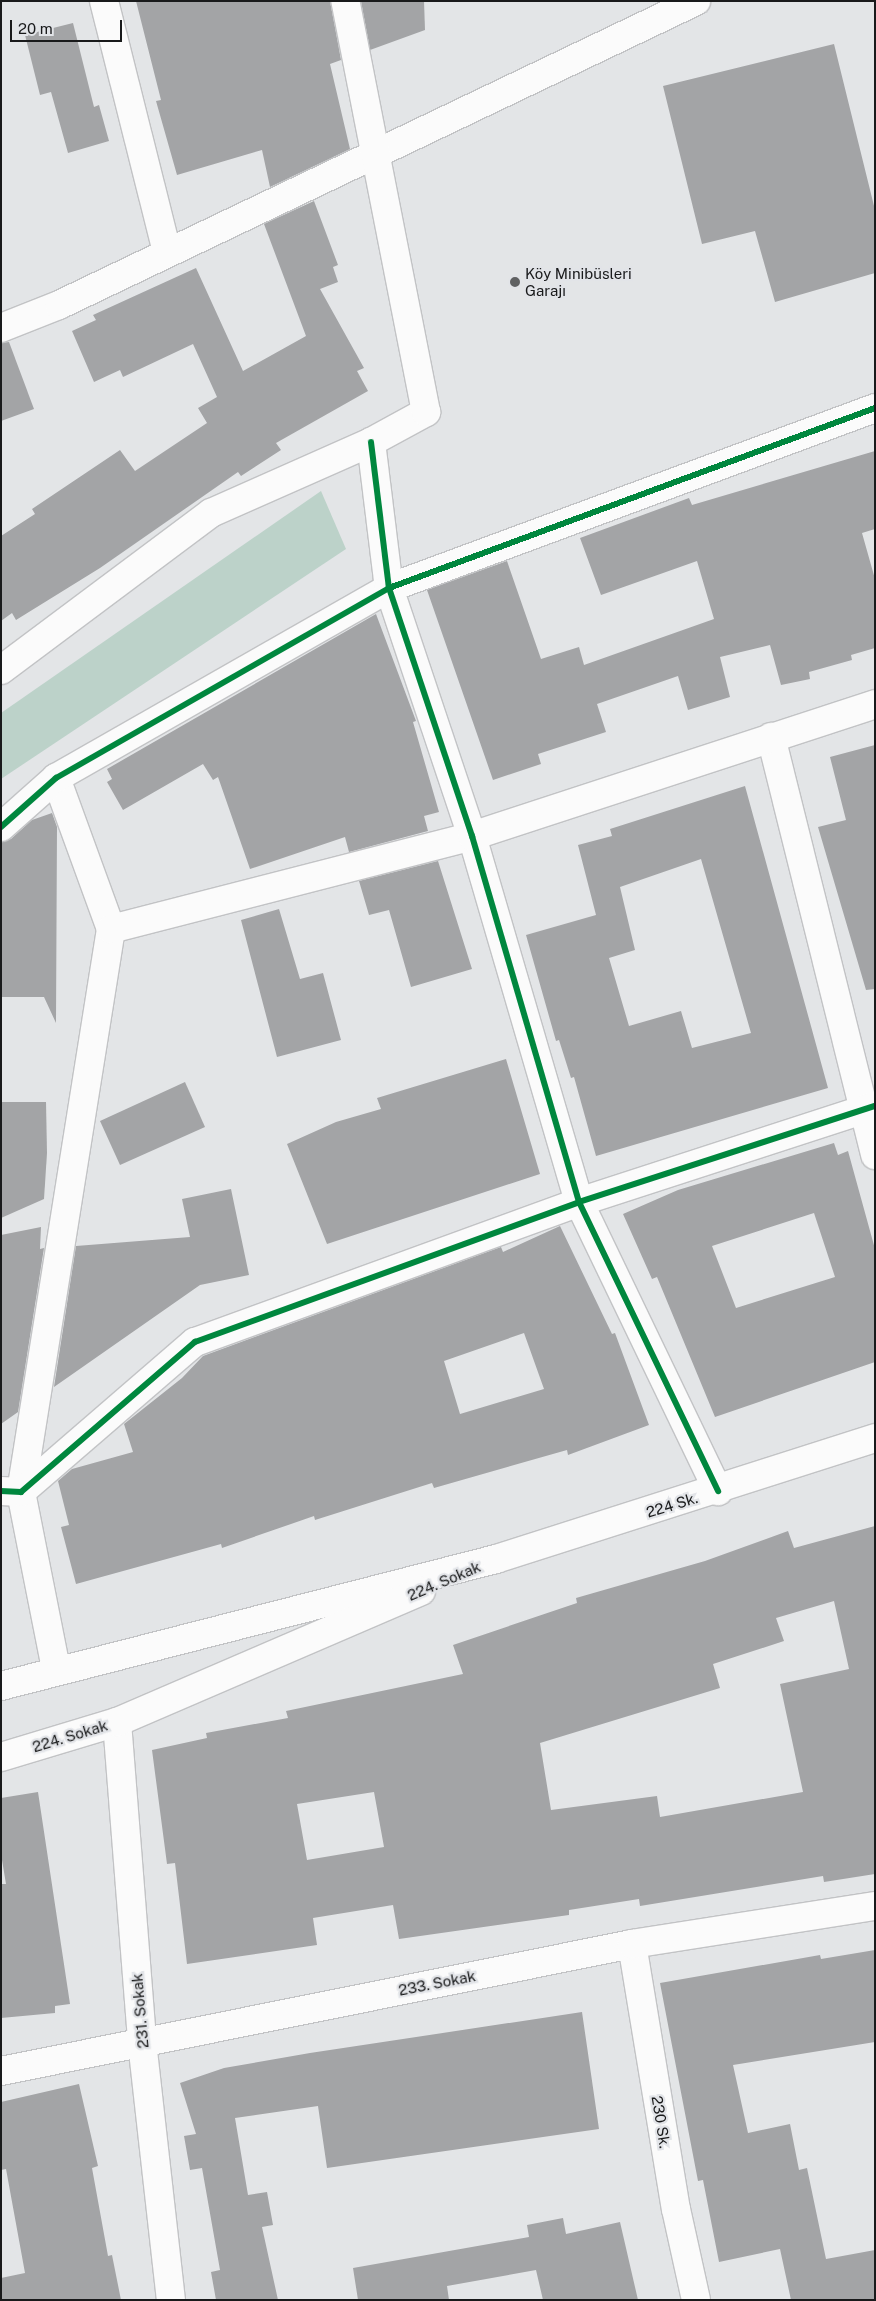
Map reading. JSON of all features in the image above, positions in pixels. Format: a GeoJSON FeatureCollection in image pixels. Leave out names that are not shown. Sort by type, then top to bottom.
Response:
{"type":"FeatureCollection","features":[{"type":"Feature","properties":{"kind":"street"},"geometry":{"type":"LineString","coordinates":[[104,1],[167,252]]}},
{"type":"Feature","properties":{"kind":"street"},"geometry":{"type":"LineString","coordinates":[[1,670],[211,513],[371,442],[426,412],[345,1]]}},
{"type":"Feature","properties":{"kind":"street"},"geometry":{"type":"LineString","coordinates":[[1,328],[167,252],[696,1]]}},
{"type":"Feature","properties":{"kind":"street"},"geometry":{"type":"LineString","coordinates":[[1,827],[56,778],[389,588],[875,408]]}},
{"type":"Feature","properties":{"kind":"street"},"geometry":{"type":"LineString","coordinates":[[371,442],[389,588],[472,836],[579,1202],[718,1491]]}},
{"type":"Feature","properties":{"kind":"street"},"geometry":{"type":"LineString","coordinates":[[111,929],[472,836],[771,736],[875,704]]}},
{"type":"Feature","properties":{"kind":"street"},"geometry":{"type":"LineString","coordinates":[[771,736],[868,1108],[875,1155]]}},
{"type":"Feature","properties":{"kind":"street"},"geometry":{"type":"LineString","coordinates":[[56,778],[111,929],[11,1492],[56,1669]]}},
{"type":"Feature","properties":{"kind":"street"},"geometry":{"type":"LineString","coordinates":[[11,1492],[195,1342],[579,1202],[868,1108]]}},
{"type":"Feature","properties":{"kind":"street","name":"224 Sk."},"geometry":{"type":"LineString","coordinates":[[496,1559],[718,1491],[875,1438]]}},
{"type":"Feature","properties":{"kind":"street","name":"224. Sokak"},"geometry":{"type":"LineString","coordinates":[[1,1686],[56,1669],[496,1559]]}},
{"type":"Feature","properties":{"kind":"street","name":"224. Sokak"},"geometry":{"type":"LineString","coordinates":[[1,1757],[117,1722],[496,1559]]}},
{"type":"Feature","properties":{"kind":"street","name":"231. Sokak"},"geometry":{"type":"LineString","coordinates":[[117,1722],[142,2042],[171,2300]]}},
{"type":"Feature","properties":{"kind":"street","name":"233. Sokak"},"geometry":{"type":"LineString","coordinates":[[1,2071],[632,1944],[875,1906]]}},
{"type":"Feature","properties":{"kind":"street","name":"230 Sk."},"geometry":{"type":"LineString","coordinates":[[632,1944],[676,2209],[696,2300]]}},
{"type":"Feature","properties":{"kind":"green space"},"geometry":{"type":"Polygon","coordinates":[[[321,491],[346,549],[1,779],[1,713],[321,491]]]}},
{"type":"Feature","properties":{"kind":"building"},"geometry":{"type":"Polygon","coordinates":[[[136,1],[330,1],[341,60],[330,64],[350,149],[270,187],[262,150],[177,175],[156,101],[161,100],[136,1]]]}},
{"type":"Feature","properties":{"kind":"building"},"geometry":{"type":"Polygon","coordinates":[[[361,1],[424,1],[425,30],[370,50],[361,1]]]}},
{"type":"Feature","properties":{"kind":"building"},"geometry":{"type":"Polygon","coordinates":[[[73,23],[94,107],[99,105],[109,141],[68,153],[51,92],[40,95],[25,35],[73,23]]]}},
{"type":"Feature","properties":{"kind":"building"},"geometry":{"type":"Polygon","coordinates":[[[834,44],[875,210],[875,273],[775,302],[755,231],[702,244],[663,86],[834,44]]]}},
{"type":"Feature","properties":{"kind":"building"},"geometry":{"type":"Polygon","coordinates":[[[314,201],[338,265],[333,267],[338,282],[320,289],[364,368],[357,371],[368,391],[276,443],[281,450],[241,476],[238,472],[100,568],[16,620],[12,613],[1,621],[1,536],[35,514],[32,509],[120,450],[135,471],[207,423],[198,408],[217,397],[193,344],[123,377],[120,370],[94,382],[72,331],[96,320],[93,315],[196,268],[243,371],[306,336],[264,224],[314,201]]]}},
{"type":"Feature","properties":{"kind":"building"},"geometry":{"type":"Polygon","coordinates":[[[9,342],[34,409],[1,421],[1,343],[9,342]]]}},
{"type":"Feature","properties":{"kind":"building"},"geometry":{"type":"Polygon","coordinates":[[[875,451],[875,529],[862,533],[875,579],[875,648],[851,655],[852,660],[809,672],[810,679],[781,685],[770,645],[720,657],[730,697],[688,710],[678,676],[597,704],[606,732],[538,754],[541,764],[493,780],[427,590],[507,561],[541,659],[579,647],[584,665],[714,619],[697,561],[601,595],[580,538],[689,498],[692,505],[875,451]]]}},
{"type":"Feature","properties":{"kind":"building"},"geometry":{"type":"Polygon","coordinates":[[[376,614],[416,721],[413,722],[439,812],[424,816],[428,831],[349,852],[345,837],[250,869],[218,777],[213,780],[203,764],[123,810],[107,782],[112,779],[107,769],[376,614]]]}},
{"type":"Feature","properties":{"kind":"building"},"geometry":{"type":"Polygon","coordinates":[[[875,745],[875,989],[866,990],[818,827],[846,820],[830,757],[875,745]]]}},
{"type":"Feature","properties":{"kind":"building"},"geometry":{"type":"Polygon","coordinates":[[[745,786],[828,1088],[596,1156],[574,1077],[571,1078],[559,1040],[556,1041],[526,935],[596,915],[578,845],[612,836],[610,829],[745,786]],[[701,859],[620,887],[635,950],[609,958],[629,1026],[681,1011],[692,1048],[751,1033],[701,859]]]}},
{"type":"Feature","properties":{"kind":"building"},"geometry":{"type":"Polygon","coordinates":[[[52,813],[57,827],[56,1023],[44,997],[1,997],[1,842],[11,839],[32,820],[52,813]]]}},
{"type":"Feature","properties":{"kind":"building"},"geometry":{"type":"Polygon","coordinates":[[[438,861],[472,969],[411,987],[389,910],[369,915],[359,881],[438,861]]]}},
{"type":"Feature","properties":{"kind":"building"},"geometry":{"type":"Polygon","coordinates":[[[279,909],[300,979],[323,973],[341,1040],[277,1057],[241,920],[279,909]]]}},
{"type":"Feature","properties":{"kind":"building"},"geometry":{"type":"Polygon","coordinates":[[[506,1059],[540,1174],[327,1244],[287,1144],[336,1122],[381,1109],[377,1098],[506,1059]]]}},
{"type":"Feature","properties":{"kind":"building"},"geometry":{"type":"Polygon","coordinates":[[[185,1082],[205,1127],[120,1165],[100,1121],[185,1082]]]}},
{"type":"Feature","properties":{"kind":"building"},"geometry":{"type":"Polygon","coordinates":[[[1,1102],[46,1102],[47,1153],[44,1199],[1,1218],[1,1102]]]}},
{"type":"Feature","properties":{"kind":"building"},"geometry":{"type":"Polygon","coordinates":[[[834,1143],[838,1155],[848,1151],[875,1249],[875,1362],[715,1417],[657,1277],[652,1279],[623,1214],[678,1190],[834,1143]],[[814,1213],[712,1246],[736,1308],[835,1277],[814,1213]]]}},
{"type":"Feature","properties":{"kind":"building"},"geometry":{"type":"Polygon","coordinates":[[[231,1189],[249,1275],[200,1285],[54,1387],[76,1246],[190,1237],[182,1199],[231,1189]]]}},
{"type":"Feature","properties":{"kind":"building"},"geometry":{"type":"Polygon","coordinates":[[[560,1226],[612,1334],[615,1333],[649,1425],[568,1455],[567,1450],[434,1488],[432,1483],[315,1520],[314,1516],[222,1548],[221,1544],[76,1584],[61,1527],[69,1525],[58,1481],[72,1469],[133,1452],[124,1424],[182,1378],[203,1356],[501,1247],[503,1252],[560,1226]],[[524,1333],[444,1361],[460,1414],[544,1389],[524,1333]]]}},
{"type":"Feature","properties":{"kind":"building"},"geometry":{"type":"Polygon","coordinates":[[[41,1227],[40,1249],[44,1248],[18,1412],[1,1424],[1,1235],[41,1227]]]}},
{"type":"Feature","properties":{"kind":"building"},"geometry":{"type":"Polygon","coordinates":[[[875,1526],[875,1874],[824,1882],[823,1876],[640,1906],[639,1899],[569,1910],[569,1915],[399,1939],[393,1905],[313,1918],[317,1945],[187,1964],[175,1863],[167,1864],[152,1750],[207,1738],[206,1733],[288,1718],[286,1711],[463,1674],[453,1645],[577,1603],[576,1598],[705,1561],[788,1531],[794,1548],[875,1526]],[[834,1601],[776,1618],[784,1641],[713,1664],[720,1688],[540,1743],[551,1810],[657,1796],[660,1817],[803,1792],[780,1684],[849,1669],[834,1601]],[[374,1792],[297,1804],[307,1860],[384,1847],[374,1792]]]}},
{"type":"Feature","properties":{"kind":"building"},"geometry":{"type":"Polygon","coordinates":[[[38,1792],[70,2004],[55,2006],[55,2013],[1,2018],[1,1884],[6,1884],[1,1854],[1,1798],[38,1792]]]}},
{"type":"Feature","properties":{"kind":"building"},"geometry":{"type":"Polygon","coordinates":[[[875,1950],[875,2042],[733,2065],[748,2133],[790,2124],[799,2170],[807,2168],[826,2259],[875,2250],[875,2300],[791,2300],[780,2249],[719,2262],[703,2180],[698,2181],[660,1983],[820,1955],[821,1959],[875,1950]]]}},
{"type":"Feature","properties":{"kind":"building"},"geometry":{"type":"Polygon","coordinates":[[[582,2012],[599,2129],[327,2168],[318,2106],[235,2118],[248,2195],[267,2192],[273,2225],[262,2227],[278,2300],[216,2300],[211,2272],[220,2270],[202,2168],[190,2170],[184,2136],[196,2134],[180,2083],[224,2068],[310,2053],[582,2012]]]}},
{"type":"Feature","properties":{"kind":"building"},"geometry":{"type":"Polygon","coordinates":[[[79,2084],[98,2166],[92,2168],[108,2256],[112,2255],[121,2300],[1,2300],[1,2278],[25,2273],[6,2169],[1,2170],[1,2102],[79,2084]]]}},
{"type":"Feature","properties":{"kind":"building"},"geometry":{"type":"Polygon","coordinates":[[[563,2218],[566,2234],[620,2222],[638,2300],[543,2300],[536,2270],[447,2286],[449,2300],[358,2300],[353,2268],[529,2237],[527,2225],[563,2218]]]}},
{"type":"Feature","properties":{"kind":"cycle path"},"geometry":{"type":"LineString","coordinates":[[1,827],[56,778],[389,588],[875,408]]}},
{"type":"Feature","properties":{"kind":"cycle path"},"geometry":{"type":"LineString","coordinates":[[371,442],[389,588],[472,836],[579,1202],[718,1491]]}},
{"type":"Feature","properties":{"kind":"cycle path"},"geometry":{"type":"LineString","coordinates":[[1,1491],[21,1492],[195,1342],[579,1202],[875,1106]]}},
{"type":"Feature","properties":{"kind":"place","name":"Köy Minibüsleri Garajı"},"geometry":{"type":"Point","coordinates":[515,282]}}]}
